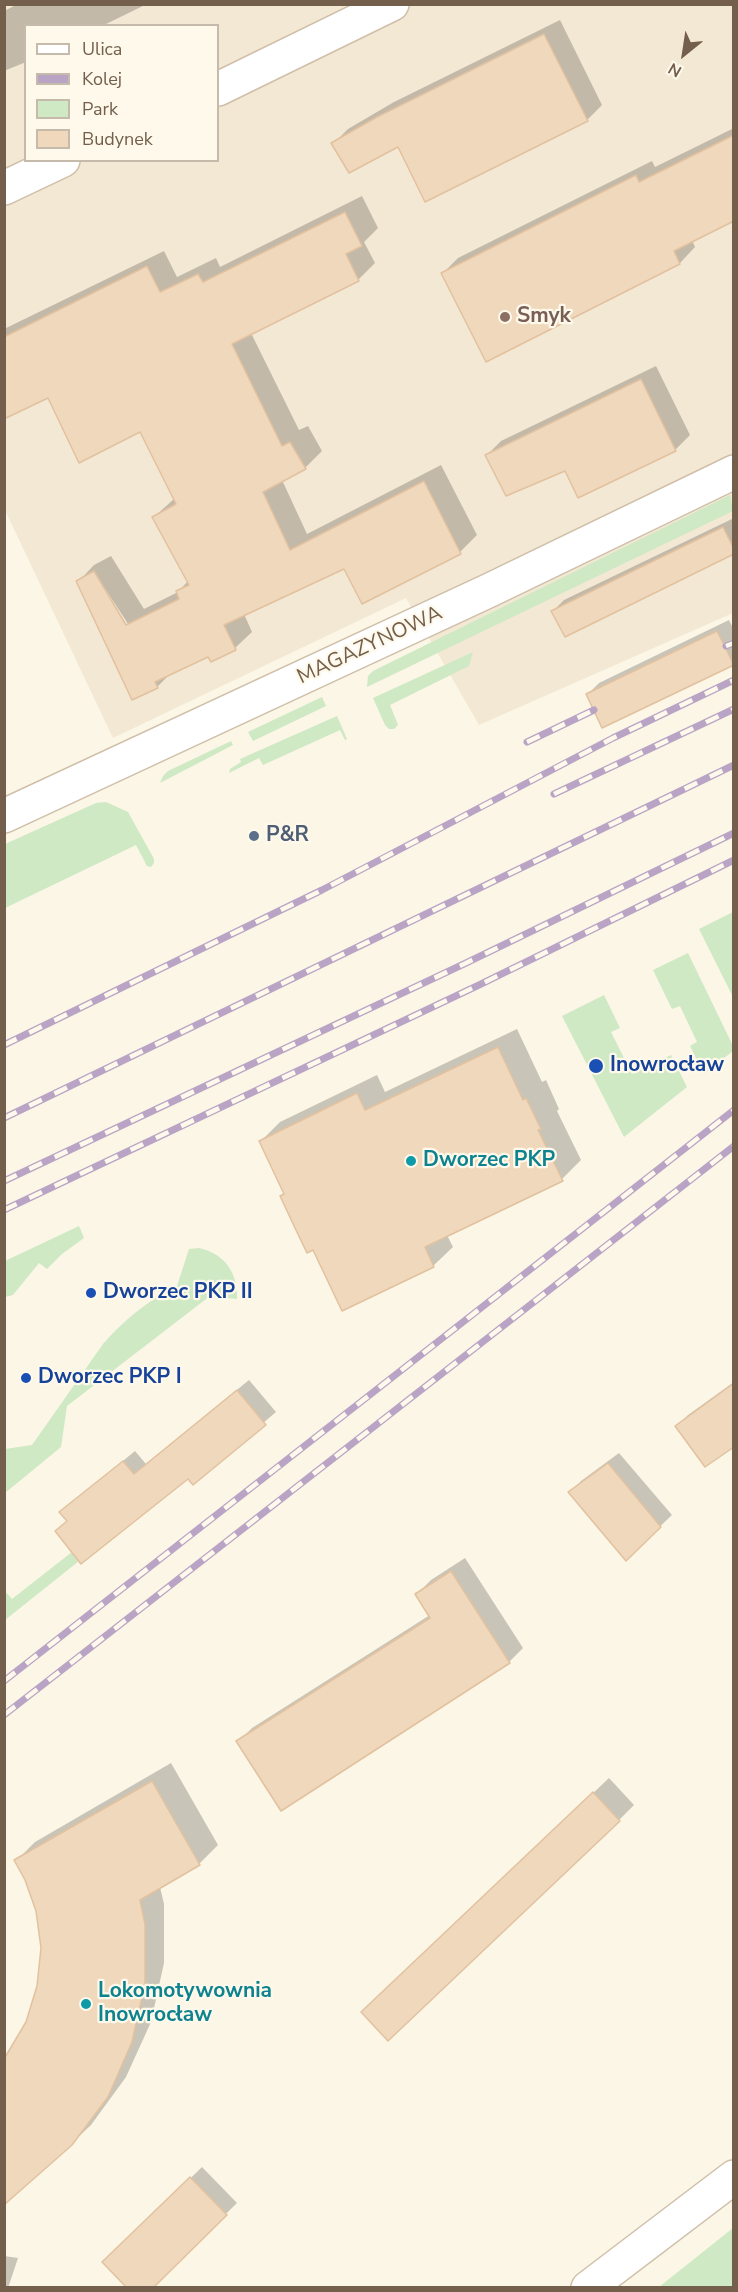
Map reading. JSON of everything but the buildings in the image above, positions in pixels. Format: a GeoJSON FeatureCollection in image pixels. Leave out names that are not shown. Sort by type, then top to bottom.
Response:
{"type":"FeatureCollection","features":[{"type":"Feature","properties":{"kind":"street"},"geometry":{"type":"LineString","coordinates":[[219,88],[392,4]]}},
{"type":"Feature","properties":{"kind":"street"},"geometry":{"type":"LineString","coordinates":[[4,188],[59,162]]}},
{"type":"Feature","properties":{"kind":"street","name":"MAGAZYNOWA"},"geometry":{"type":"LineString","coordinates":[[4,816],[490,590],[734,472]]}},
{"type":"Feature","properties":{"kind":"street"},"geometry":{"type":"LineString","coordinates":[[588,2288],[734,2177]]}},
{"type":"Feature","properties":{"kind":"shaded area"},"geometry":{"type":"Polygon","coordinates":[[[5,5],[733,5],[733,613],[479,725],[406,598],[113,738],[5,510],[5,5]]]}},
{"type":"Feature","properties":{"kind":"green space"},"geometry":{"type":"Polygon","coordinates":[[[730,495],[733,511],[367,687],[368,676],[373,671],[730,495]]]}},
{"type":"Feature","properties":{"kind":"green space"},"geometry":{"type":"Polygon","coordinates":[[[473,652],[469,666],[390,705],[398,725],[394,729],[389,729],[385,725],[373,698],[473,652]]]}},
{"type":"Feature","properties":{"kind":"green space"},"geometry":{"type":"Polygon","coordinates":[[[322,697],[326,706],[253,741],[248,732],[322,697]]]}},
{"type":"Feature","properties":{"kind":"green space"},"geometry":{"type":"Polygon","coordinates":[[[337,716],[347,739],[345,740],[340,730],[263,765],[259,758],[229,773],[230,769],[241,762],[240,759],[337,716]]]}},
{"type":"Feature","properties":{"kind":"green space"},"geometry":{"type":"Polygon","coordinates":[[[231,741],[233,745],[160,783],[168,771],[231,741]]]}},
{"type":"Feature","properties":{"kind":"green space"},"geometry":{"type":"Polygon","coordinates":[[[106,802],[128,812],[154,859],[151,867],[147,866],[136,845],[5,908],[5,844],[96,803],[106,802]]]}},
{"type":"Feature","properties":{"kind":"green space"},"geometry":{"type":"Polygon","coordinates":[[[733,912],[733,997],[699,929],[733,912]]]}},
{"type":"Feature","properties":{"kind":"green space"},"geometry":{"type":"Polygon","coordinates":[[[688,953],[733,1046],[733,1051],[704,1074],[690,1046],[697,1042],[680,1006],[672,1009],[653,970],[688,953]]]}},
{"type":"Feature","properties":{"kind":"green space"},"geometry":{"type":"Polygon","coordinates":[[[604,995],[620,1028],[611,1032],[632,1074],[671,1055],[687,1087],[624,1137],[562,1016],[604,995]]]}},
{"type":"Feature","properties":{"kind":"green space"},"geometry":{"type":"Polygon","coordinates":[[[79,1226],[84,1238],[62,1254],[47,1269],[39,1263],[13,1295],[5,1297],[5,1261],[79,1226]]]}},
{"type":"Feature","properties":{"kind":"green space"},"geometry":{"type":"Polygon","coordinates":[[[199,1248],[216,1255],[228,1266],[235,1281],[237,1299],[210,1296],[67,1406],[61,1447],[5,1493],[5,1449],[32,1445],[103,1344],[137,1312],[177,1286],[189,1249],[199,1248]]]}},
{"type":"Feature","properties":{"kind":"green space"},"geometry":{"type":"Polygon","coordinates":[[[72,1552],[79,1561],[5,1620],[4,1590],[12,1599],[72,1552]]]}},
{"type":"Feature","properties":{"kind":"green space"},"geometry":{"type":"Polygon","coordinates":[[[733,2228],[733,2287],[659,2287],[733,2228]]]}},
{"type":"Feature","properties":{"kind":"railway"},"geometry":{"type":"LineString","coordinates":[[726,646],[734,643]]}},
{"type":"Feature","properties":{"kind":"railway"},"geometry":{"type":"LineString","coordinates":[[4,1045],[322,890],[613,738],[734,680]]}},
{"type":"Feature","properties":{"kind":"railway"},"geometry":{"type":"LineString","coordinates":[[554,794],[734,709]]}},
{"type":"Feature","properties":{"kind":"railway"},"geometry":{"type":"LineString","coordinates":[[527,742],[594,710]]}},
{"type":"Feature","properties":{"kind":"railway"},"geometry":{"type":"LineString","coordinates":[[4,1118],[734,765]]}},
{"type":"Feature","properties":{"kind":"railway"},"geometry":{"type":"LineString","coordinates":[[4,1181],[466,963],[734,833]]}},
{"type":"Feature","properties":{"kind":"railway"},"geometry":{"type":"LineString","coordinates":[[4,1210],[479,985],[734,860]]}},
{"type":"Feature","properties":{"kind":"railway"},"geometry":{"type":"LineString","coordinates":[[4,1681],[734,1110]]}},
{"type":"Feature","properties":{"kind":"railway"},"geometry":{"type":"LineString","coordinates":[[4,1715],[734,1146]]}},
{"type":"Feature","properties":{"kind":"place","name":"Smyk"},"geometry":{"type":"Point","coordinates":[505,317]}},
{"type":"Feature","properties":{"kind":"place","name":"P&R"},"geometry":{"type":"Point","coordinates":[254,836]}},
{"type":"Feature","properties":{"kind":"place","name":"Inowrocław"},"geometry":{"type":"Point","coordinates":[596,1066]}},
{"type":"Feature","properties":{"kind":"place","name":"Dworzec PKP"},"geometry":{"type":"Point","coordinates":[411,1161]}},
{"type":"Feature","properties":{"kind":"place","name":"Dworzec PKP II"},"geometry":{"type":"Point","coordinates":[91,1293]}},
{"type":"Feature","properties":{"kind":"place","name":"Dworzec PKP I"},"geometry":{"type":"Point","coordinates":[26,1378]}},
{"type":"Feature","properties":{"kind":"place","name":"Lokomotywownia Inowrocław"},"geometry":{"type":"Point","coordinates":[86,2004]}}]}
